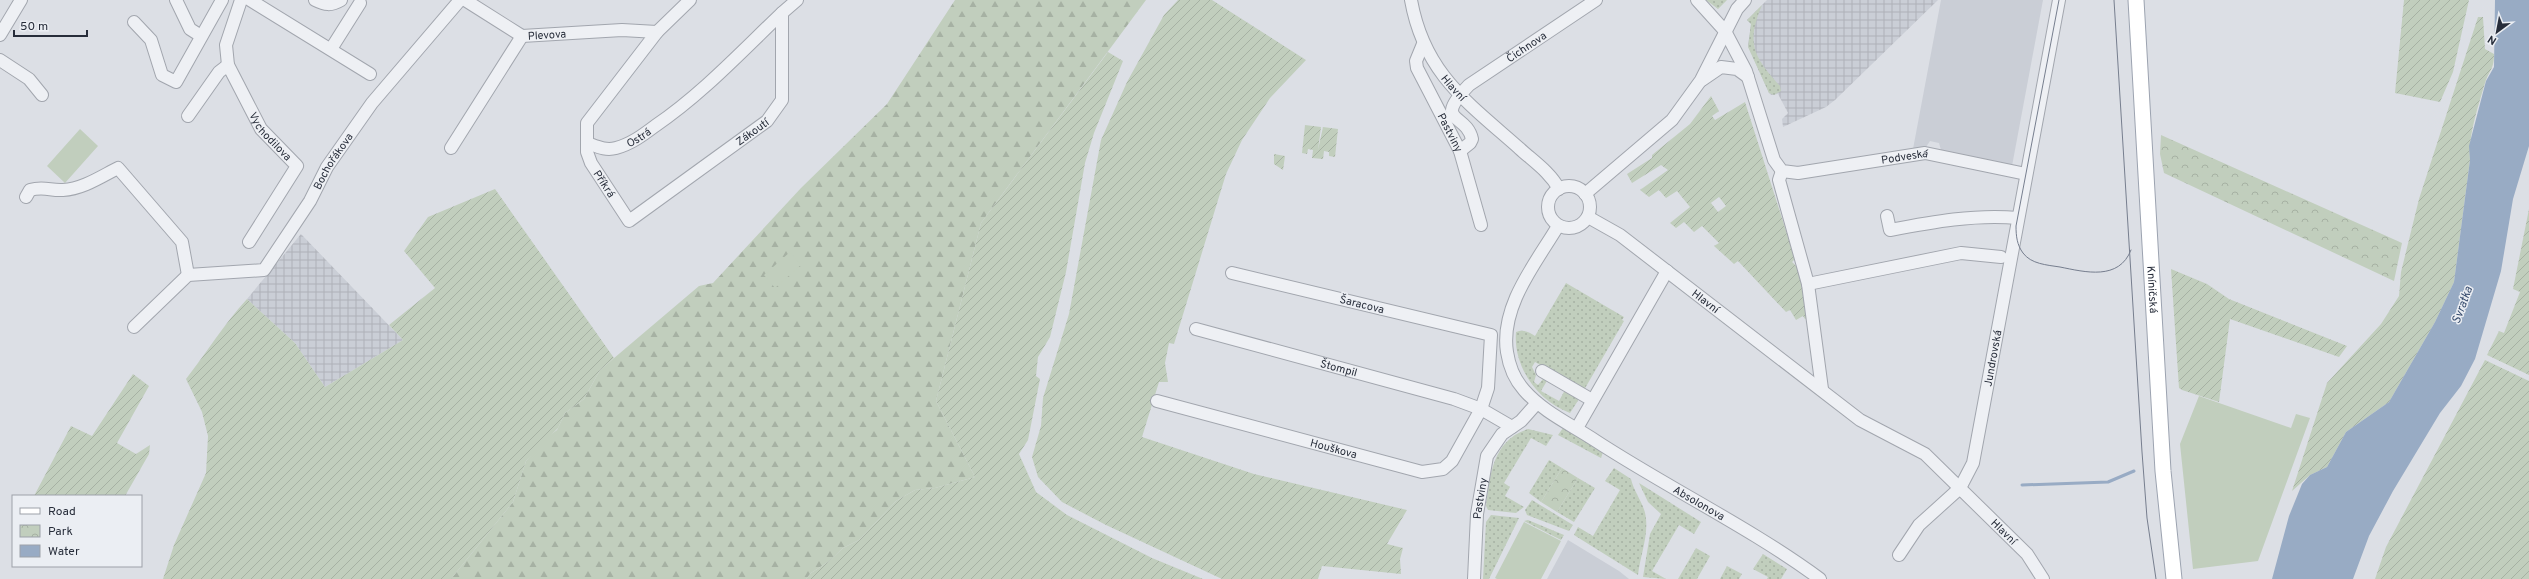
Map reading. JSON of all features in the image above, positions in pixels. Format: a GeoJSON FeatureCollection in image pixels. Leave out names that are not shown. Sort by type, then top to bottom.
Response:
{"type":"FeatureCollection","features":[{"type":"Feature","properties":{"kind":"main road","name":"Kníničská"},"geometry":{"type":"LineString","coordinates":[[2136,0],[2163,471],[2174,579]]}},
{"type":"Feature","properties":{"kind":"street"},"geometry":{"type":"LineString","coordinates":[[0,35],[22,0]]}},
{"type":"Feature","properties":{"kind":"street"},"geometry":{"type":"LineString","coordinates":[[176,0],[190,29],[201,36]]}},
{"type":"Feature","properties":{"kind":"street"},"geometry":{"type":"LineString","coordinates":[[134,22],[151,40],[162,75],[176,82],[222,0]]}},
{"type":"Feature","properties":{"kind":"street","name":"Vychodilova"},"geometry":{"type":"LineString","coordinates":[[241,0],[226,45],[228,65],[261,128],[297,166],[248,242]]}},
{"type":"Feature","properties":{"kind":"street"},"geometry":{"type":"LineString","coordinates":[[250,0],[370,74]]}},
{"type":"Feature","properties":{"kind":"street"},"geometry":{"type":"LineString","coordinates":[[315,0],[324,5],[334,4],[340,0]]}},
{"type":"Feature","properties":{"kind":"street","name":"Bochořákova"},"geometry":{"type":"LineString","coordinates":[[188,275],[264,270],[310,201],[327,167],[372,103],[460,0]]}},
{"type":"Feature","properties":{"kind":"street"},"geometry":{"type":"LineString","coordinates":[[465,0],[522,36]]}},
{"type":"Feature","properties":{"kind":"street"},"geometry":{"type":"LineString","coordinates":[[586,143],[587,122],[656,32],[690,0]]}},
{"type":"Feature","properties":{"kind":"street"},"geometry":{"type":"LineString","coordinates":[[782,13],[797,0]]}},
{"type":"Feature","properties":{"kind":"street","name":"Hlavní"},"geometry":{"type":"LineString","coordinates":[[1411,0],[1414,19],[1423,44],[1442,77],[1459,95],[1545,171],[1559,189]]}},
{"type":"Feature","properties":{"kind":"street","name":"Čichnova"},"geometry":{"type":"LineString","coordinates":[[1459,95],[1469,84],[1596,0]]}},
{"type":"Feature","properties":{"kind":"street"},"geometry":{"type":"LineString","coordinates":[[1698,0],[1725,31],[1748,77],[1774,160],[1782,171],[1779,180],[1808,284],[1814,341],[1822,389]]}},
{"type":"Feature","properties":{"kind":"street"},"geometry":{"type":"LineString","coordinates":[[1585,194],[1666,127],[1701,80],[1737,9],[1745,0]]}},
{"type":"Feature","properties":{"kind":"street","name":"Jundrovská"},"geometry":{"type":"LineString","coordinates":[[1960,488],[1973,463],[2059,0]]}},
{"type":"Feature","properties":{"kind":"street"},"geometry":{"type":"LineString","coordinates":[[330,49],[360,3]]}},
{"type":"Feature","properties":{"kind":"street","name":"Ostrá"},"geometry":{"type":"LineString","coordinates":[[586,143],[604,149],[615,148],[634,141],[674,113],[730,64],[782,13]]}},
{"type":"Feature","properties":{"kind":"street","name":"Zákoutí"},"geometry":{"type":"LineString","coordinates":[[629,221],[708,166],[770,116],[782,100],[782,13]]}},
{"type":"Feature","properties":{"kind":"street","name":"Plevova"},"geometry":{"type":"LineString","coordinates":[[451,148],[522,36],[622,30],[656,32]]}},
{"type":"Feature","properties":{"kind":"street","name":"Pastviny"},"geometry":{"type":"LineString","coordinates":[[1423,44],[1416,61],[1417,68],[1460,151],[1481,225]]}},
{"type":"Feature","properties":{"kind":"street"},"geometry":{"type":"LineString","coordinates":[[0,60],[29,79],[42,95]]}},
{"type":"Feature","properties":{"kind":"street"},"geometry":{"type":"LineString","coordinates":[[188,116],[219,72],[228,65]]}},
{"type":"Feature","properties":{"kind":"street"},"geometry":{"type":"LineString","coordinates":[[1701,80],[1721,66],[1737,69],[1748,77]]}},
{"type":"Feature","properties":{"kind":"street"},"geometry":{"type":"LineString","coordinates":[[1459,95],[1452,111],[1453,116],[1466,127],[1472,138],[1470,143],[1460,151]]}},
{"type":"Feature","properties":{"kind":"street","name":"Příkrá"},"geometry":{"type":"LineString","coordinates":[[586,143],[592,163],[629,221]]}},
{"type":"Feature","properties":{"kind":"street","name":"Podveská"},"geometry":{"type":"LineString","coordinates":[[1782,171],[1798,173],[1925,153],[2026,174]]}},
{"type":"Feature","properties":{"kind":"street"},"geometry":{"type":"LineString","coordinates":[[26,197],[30,190],[41,186],[63,190],[78,187],[118,168],[182,242],[188,275],[134,327]]}},
{"type":"Feature","properties":{"kind":"street"},"geometry":{"type":"LineString","coordinates":[[1573,187],[1580,189],[1585,194],[1590,206],[1588,217],[1584,222],[1573,228],[1558,226],[1550,216],[1549,204],[1554,193],[1559,189],[1573,187]]}},
{"type":"Feature","properties":{"kind":"street"},"geometry":{"type":"LineString","coordinates":[[1887,216],[1890,230],[1948,220],[2006,217],[2017,222]]}},
{"type":"Feature","properties":{"kind":"street","name":"Hlavní"},"geometry":{"type":"LineString","coordinates":[[1588,217],[1620,235],[1822,389],[1860,420],[1925,454],[2027,554],[2043,579]]}},
{"type":"Feature","properties":{"kind":"street","name":"Absolonova"},"geometry":{"type":"LineString","coordinates":[[1558,226],[1516,297],[1506,327],[1507,353],[1516,379],[1537,403],[1820,579]]}},
{"type":"Feature","properties":{"kind":"street"},"geometry":{"type":"LineString","coordinates":[[1808,284],[1961,253],[2001,257]]}},
{"type":"Feature","properties":{"kind":"street"},"geometry":{"type":"LineString","coordinates":[[1577,428],[1667,271]]}},
{"type":"Feature","properties":{"kind":"street","name":"Šaracova"},"geometry":{"type":"LineString","coordinates":[[1232,273],[1491,335],[1488,388],[1481,409]]}},
{"type":"Feature","properties":{"kind":"street","name":"Štompil"},"geometry":{"type":"LineString","coordinates":[[1196,329],[1454,399],[1481,409]]}},
{"type":"Feature","properties":{"kind":"street"},"geometry":{"type":"LineString","coordinates":[[1542,371],[1592,400]]}},
{"type":"Feature","properties":{"kind":"street","name":"Houškova"},"geometry":{"type":"LineString","coordinates":[[1157,401],[1422,472],[1443,469],[1452,461],[1481,409]]}},
{"type":"Feature","properties":{"kind":"street","name":"Pastviny"},"geometry":{"type":"LineString","coordinates":[[1474,579],[1477,514],[1483,470],[1487,456],[1494,444],[1512,427],[1525,418],[1537,403]]}},
{"type":"Feature","properties":{"kind":"street"},"geometry":{"type":"LineString","coordinates":[[1481,409],[1512,427]]}},
{"type":"Feature","properties":{"kind":"street"},"geometry":{"type":"LineString","coordinates":[[1899,555],[1919,525],[1960,488]]}},
{"type":"Feature","properties":{"kind":"shaded area"},"geometry":{"type":"Polygon","coordinates":[[[1767,0],[1938,0],[1835,100],[1826,107],[1783,127],[1782,119],[1788,113],[1778,94],[1771,95],[1769,93],[1748,46],[1751,24],[1747,20],[1767,0]]]}},
{"type":"Feature","properties":{"kind":"shaded area"},"geometry":{"type":"Polygon","coordinates":[[[1941,0],[2043,0],[2012,166],[1945,153],[1941,150],[1939,143],[1930,141],[1926,147],[1913,149],[1941,0]]]}},
{"type":"Feature","properties":{"kind":"shaded area"},"geometry":{"type":"Polygon","coordinates":[[[301,234],[403,340],[325,387],[295,343],[247,299],[301,234]]]}},
{"type":"Feature","properties":{"kind":"shaded area"},"geometry":{"type":"Polygon","coordinates":[[[1568,540],[1619,571],[1629,579],[1547,579],[1568,540]]]}},
{"type":"Feature","properties":{"kind":"green space"},"geometry":{"type":"Polygon","coordinates":[[[955,0],[1146,0],[981,223],[936,401],[975,477],[935,488],[915,490],[896,501],[859,540],[843,548],[828,562],[811,573],[806,579],[451,579],[513,502],[526,461],[545,439],[557,430],[565,413],[584,399],[600,370],[699,286],[713,283],[801,188],[887,104],[955,0]]]}},
{"type":"Feature","properties":{"kind":"green space"},"geometry":{"type":"Polygon","coordinates":[[[1178,0],[1212,0],[1306,60],[1270,98],[1242,140],[1226,174],[1174,344],[1169,343],[1165,363],[1168,382],[1159,382],[1142,437],[1254,474],[1407,510],[1387,544],[1403,548],[1400,559],[1401,574],[1322,566],[1318,579],[1222,579],[1106,525],[1062,502],[1038,477],[1032,457],[1041,426],[1043,398],[1069,314],[1101,140],[1127,82],[1164,15],[1178,0]]]}},
{"type":"Feature","properties":{"kind":"green space"},"geometry":{"type":"Polygon","coordinates":[[[1706,0],[1727,0],[1718,9],[1706,0]]]}},
{"type":"Feature","properties":{"kind":"green space"},"geometry":{"type":"Polygon","coordinates":[[[2404,0],[2469,0],[2453,72],[2440,102],[2395,93],[2404,0]]]}},
{"type":"Feature","properties":{"kind":"green space"},"geometry":{"type":"Polygon","coordinates":[[[1762,5],[1754,29],[1755,48],[1758,57],[1780,86],[1781,91],[1774,95],[1769,93],[1748,47],[1751,24],[1747,20],[1762,5]]]}},
{"type":"Feature","properties":{"kind":"green space"},"geometry":{"type":"Polygon","coordinates":[[[2478,17],[2483,17],[2485,49],[2494,54],[2494,59],[2485,83],[2472,131],[2470,160],[2454,282],[2435,322],[2389,402],[2346,432],[2327,467],[2310,475],[2292,491],[2327,383],[2381,324],[2399,296],[2401,272],[2419,199],[2478,17]]]}},
{"type":"Feature","properties":{"kind":"green space"},"geometry":{"type":"Polygon","coordinates":[[[1108,52],[1123,61],[1094,133],[1085,163],[1066,272],[1050,337],[1038,357],[1036,376],[1040,379],[1028,440],[1019,454],[1036,492],[1067,515],[1152,558],[1203,579],[806,579],[811,573],[828,562],[843,548],[859,540],[896,501],[915,490],[935,488],[975,477],[936,401],[981,223],[1108,52]]]}},
{"type":"Feature","properties":{"kind":"green space"},"geometry":{"type":"Polygon","coordinates":[[[1711,96],[1719,111],[1712,116],[1715,120],[1745,102],[1795,259],[1792,262],[1800,273],[1804,288],[1807,318],[1805,319],[1803,316],[1796,320],[1790,310],[1786,312],[1738,261],[1734,264],[1714,246],[1719,243],[1702,226],[1694,232],[1684,222],[1676,228],[1670,223],[1690,207],[1677,191],[1666,198],[1659,190],[1649,197],[1640,190],[1668,170],[1661,165],[1632,183],[1627,174],[1652,158],[1652,155],[1690,124],[1711,96]],[[1719,197],[1708,205],[1711,203],[1718,212],[1726,206],[1719,197]]]}},
{"type":"Feature","properties":{"kind":"green space"},"geometry":{"type":"Polygon","coordinates":[[[1305,125],[1321,127],[1318,150],[1323,127],[1338,129],[1335,157],[1329,156],[1329,152],[1324,151],[1323,159],[1312,158],[1313,150],[1308,149],[1307,154],[1302,153],[1305,125]]]}},
{"type":"Feature","properties":{"kind":"green space"},"geometry":{"type":"Polygon","coordinates":[[[80,129],[98,146],[65,183],[47,166],[80,129]]]}},
{"type":"Feature","properties":{"kind":"green space"},"geometry":{"type":"Polygon","coordinates":[[[2161,135],[2402,243],[2394,281],[2164,173],[2160,154],[2161,135]]]}},
{"type":"Feature","properties":{"kind":"green space"},"geometry":{"type":"Polygon","coordinates":[[[1274,154],[1285,156],[1283,170],[1274,164],[1274,154]]]}},
{"type":"Feature","properties":{"kind":"green space"},"geometry":{"type":"Polygon","coordinates":[[[495,189],[614,358],[600,370],[584,399],[565,413],[558,428],[526,461],[513,502],[451,579],[163,579],[174,545],[206,473],[208,436],[202,412],[186,379],[223,328],[247,299],[295,343],[325,387],[403,340],[389,325],[435,288],[404,251],[428,217],[495,189]]]}},
{"type":"Feature","properties":{"kind":"green space"},"geometry":{"type":"Polygon","coordinates":[[[2529,209],[2529,375],[2487,355],[2499,331],[2504,333],[2520,292],[2513,289],[2529,209]]]}},
{"type":"Feature","properties":{"kind":"green space"},"geometry":{"type":"Polygon","coordinates":[[[790,252],[801,265],[775,288],[764,275],[790,252]]]}},
{"type":"Feature","properties":{"kind":"green space"},"geometry":{"type":"Polygon","coordinates":[[[2171,269],[2207,284],[2229,299],[2347,346],[2339,357],[2230,319],[2219,402],[2182,390],[2179,388],[2171,269]]]}},
{"type":"Feature","properties":{"kind":"green space"},"geometry":{"type":"Polygon","coordinates":[[[1566,283],[1624,317],[1622,320],[1624,321],[1584,390],[1535,362],[1532,367],[1536,375],[1534,382],[1538,385],[1543,379],[1548,379],[1541,391],[1559,401],[1566,388],[1581,396],[1570,413],[1547,400],[1530,381],[1523,369],[1516,345],[1516,332],[1526,331],[1535,336],[1566,283]]]}},
{"type":"Feature","properties":{"kind":"green space"},"geometry":{"type":"Polygon","coordinates":[[[2485,360],[2529,381],[2529,579],[2375,579],[2386,547],[2485,360]]]}},
{"type":"Feature","properties":{"kind":"green space"},"geometry":{"type":"Polygon","coordinates":[[[133,374],[149,386],[117,443],[136,454],[150,445],[149,454],[126,495],[35,495],[71,426],[92,436],[133,374]]]}},
{"type":"Feature","properties":{"kind":"green space"},"geometry":{"type":"Polygon","coordinates":[[[2199,396],[2291,428],[2296,414],[2310,418],[2258,561],[2193,569],[2180,444],[2199,396]]]}},
{"type":"Feature","properties":{"kind":"green space"},"geometry":{"type":"Polygon","coordinates":[[[1563,428],[1603,452],[1601,458],[1558,435],[1563,428]]]}},
{"type":"Feature","properties":{"kind":"green space"},"geometry":{"type":"Polygon","coordinates":[[[1528,429],[1553,435],[1546,446],[1531,438],[1504,483],[1510,487],[1505,496],[1524,507],[1516,513],[1488,510],[1486,506],[1489,482],[1495,460],[1507,441],[1516,434],[1528,429]]]}},
{"type":"Feature","properties":{"kind":"green space"},"geometry":{"type":"Polygon","coordinates":[[[1549,460],[1562,468],[1541,502],[1529,493],[1549,460]]]}},
{"type":"Feature","properties":{"kind":"green space"},"geometry":{"type":"Polygon","coordinates":[[[1562,468],[1578,478],[1557,512],[1541,502],[1562,468]]]}},
{"type":"Feature","properties":{"kind":"green space"},"geometry":{"type":"Polygon","coordinates":[[[1614,468],[1631,479],[1634,489],[1642,503],[1645,514],[1646,533],[1638,575],[1574,535],[1578,527],[1593,536],[1620,490],[1605,481],[1614,468]]]}},
{"type":"Feature","properties":{"kind":"green space"},"geometry":{"type":"Polygon","coordinates":[[[1578,478],[1595,488],[1574,522],[1557,512],[1578,478]]]}},
{"type":"Feature","properties":{"kind":"green space"},"geometry":{"type":"Polygon","coordinates":[[[1639,483],[1701,522],[1694,534],[1679,525],[1652,571],[1666,579],[1643,577],[1650,534],[1661,514],[1648,502],[1639,483]]]}},
{"type":"Feature","properties":{"kind":"green space"},"geometry":{"type":"Polygon","coordinates":[[[1532,500],[1573,525],[1569,531],[1527,515],[1525,510],[1532,500]]]}},
{"type":"Feature","properties":{"kind":"green space"},"geometry":{"type":"Polygon","coordinates":[[[1491,515],[1519,518],[1489,579],[1483,579],[1486,522],[1491,515]]]}},
{"type":"Feature","properties":{"kind":"green space"},"geometry":{"type":"Polygon","coordinates":[[[1528,520],[1564,535],[1561,540],[1524,521],[1528,520]]]}},
{"type":"Feature","properties":{"kind":"green space"},"geometry":{"type":"Polygon","coordinates":[[[1524,522],[1561,541],[1541,579],[1497,579],[1495,578],[1524,522]]]}},
{"type":"Feature","properties":{"kind":"green space"},"geometry":{"type":"Polygon","coordinates":[[[1696,548],[1710,556],[1697,579],[1678,579],[1696,548]]]}},
{"type":"Feature","properties":{"kind":"green space"},"geometry":{"type":"Polygon","coordinates":[[[1763,554],[1787,569],[1781,579],[1767,579],[1768,577],[1753,569],[1763,554]]]}},
{"type":"Feature","properties":{"kind":"green space"},"geometry":{"type":"Polygon","coordinates":[[[1727,566],[1742,574],[1739,579],[1720,579],[1727,566]]]}},
{"type":"Feature","properties":{"kind":"water","name":"Svratka"},"geometry":{"type":"Polygon","coordinates":[[[2495,0],[2529,0],[2529,146],[2513,199],[2501,271],[2475,359],[2461,386],[2440,413],[2393,491],[2369,536],[2353,579],[2272,579],[2289,516],[2302,484],[2310,475],[2327,467],[2346,432],[2389,402],[2435,322],[2454,282],[2470,160],[2469,146],[2486,81],[2494,67],[2495,0]]]}},
{"type":"Feature","properties":{"kind":"waterway"},"geometry":{"type":"LineString","coordinates":[[2022,485],[2108,482],[2134,471]]}},
{"type":"Feature","properties":{"kind":"tram line"},"geometry":{"type":"LineString","coordinates":[[2059,0],[2016,226],[2018,244],[2026,257],[2035,262],[2090,272],[2110,270],[2118,266],[2126,260],[2131,250]]}},
{"type":"Feature","properties":{"kind":"tram line"},"geometry":{"type":"LineString","coordinates":[[2114,0],[2142,452],[2147,518],[2156,579]]}}]}
